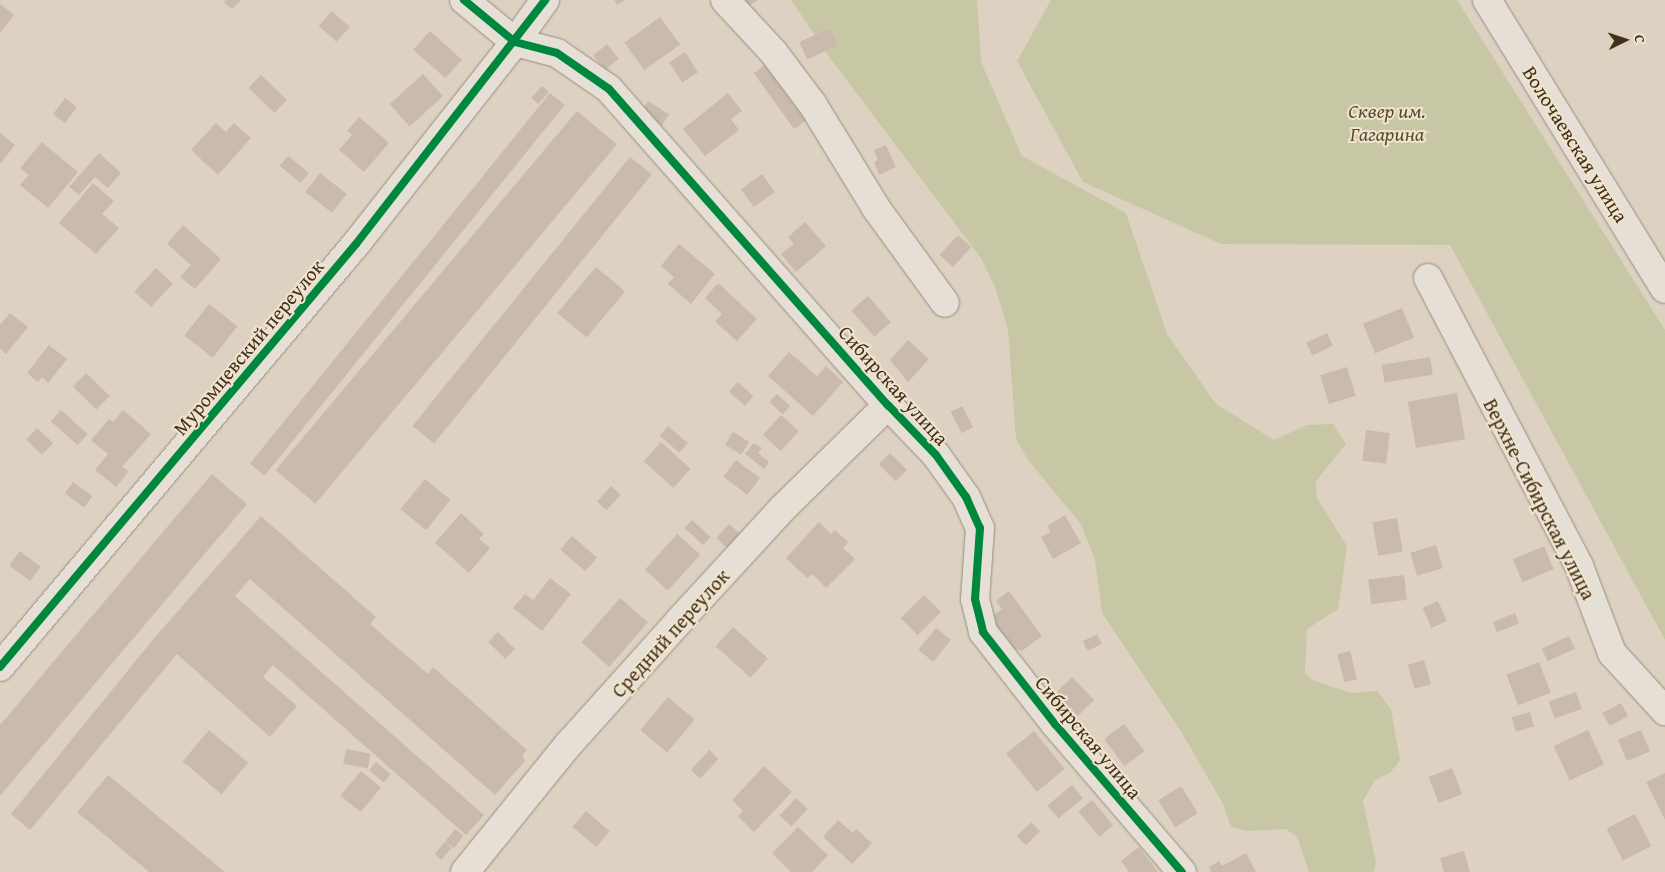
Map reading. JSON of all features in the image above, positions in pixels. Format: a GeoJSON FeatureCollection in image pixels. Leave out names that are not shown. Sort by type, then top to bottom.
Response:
{"type":"FeatureCollection","features":[{"type":"Feature","properties":{"kind":"street","name":"Сибирская улица"},"geometry":{"type":"LineString","coordinates":[[464,0],[515,42],[570,60],[609,89],[888,405],[936,455],[975,513],[980,528],[975,599],[983,632],[1055,724],[1182,872]]}},
{"type":"Feature","properties":{"kind":"street","name":"Муромцевский переулок"},"geometry":{"type":"LineString","coordinates":[[0,667],[356,244],[546,0]]}},
{"type":"Feature","properties":{"kind":"street"},"geometry":{"type":"LineString","coordinates":[[725,0],[774,53],[813,105],[876,208],[945,303]]}},
{"type":"Feature","properties":{"kind":"street","name":"Волочаевская улица"},"geometry":{"type":"LineString","coordinates":[[1487,0],[1665,289]]}},
{"type":"Feature","properties":{"kind":"street","name":"Верхне-Сибирская улица"},"geometry":{"type":"LineString","coordinates":[[1428,278],[1579,566],[1612,653],[1665,711]]}},
{"type":"Feature","properties":{"kind":"street","name":"Средний переулок"},"geometry":{"type":"LineString","coordinates":[[465,872],[568,745],[680,620],[782,509],[888,405]]}},
{"type":"Feature","properties":{"kind":"green space"},"geometry":{"type":"Polygon","coordinates":[[[791,0],[977,0],[981,62],[1022,156],[1126,213],[1167,334],[1216,404],[1274,440],[1307,425],[1333,424],[1346,444],[1316,481],[1317,498],[1347,546],[1338,609],[1307,629],[1305,673],[1312,680],[1351,693],[1377,691],[1391,709],[1400,760],[1390,773],[1375,780],[1363,801],[1376,862],[1374,872],[1309,872],[1297,837],[1286,829],[1247,831],[1231,827],[1223,804],[1182,733],[1102,613],[1095,560],[1081,524],[1028,460],[1016,439],[1008,330],[995,287],[981,258],[833,62],[791,0]]]}},
{"type":"Feature","properties":{"kind":"green space","name":"Сквер им. Гагарина"},"geometry":{"type":"Polygon","coordinates":[[[1051,0],[1457,0],[1665,330],[1665,640],[1450,245],[1221,244],[1083,182],[1017,61],[1051,0]]]}},
{"type":"Feature","properties":{"kind":"building"},"geometry":{"type":"Polygon","coordinates":[[[226,0],[241,0],[232,9],[224,2],[226,0]]]}},
{"type":"Feature","properties":{"kind":"building"},"geometry":{"type":"Polygon","coordinates":[[[614,0],[625,0],[617,5],[614,0]]]}},
{"type":"Feature","properties":{"kind":"building"},"geometry":{"type":"Polygon","coordinates":[[[741,0],[758,0],[745,8],[741,0]]]}},
{"type":"Feature","properties":{"kind":"building"},"geometry":{"type":"Polygon","coordinates":[[[0,4],[14,15],[0,33],[0,4]]]}},
{"type":"Feature","properties":{"kind":"building"},"geometry":{"type":"Polygon","coordinates":[[[332,11],[350,27],[336,42],[319,26],[332,11]]]}},
{"type":"Feature","properties":{"kind":"building"},"geometry":{"type":"Polygon","coordinates":[[[660,17],[680,45],[644,70],[624,43],[660,17]]]}},
{"type":"Feature","properties":{"kind":"building"},"geometry":{"type":"Polygon","coordinates":[[[830,28],[838,45],[807,60],[799,42],[830,28]]]}},
{"type":"Feature","properties":{"kind":"building"},"geometry":{"type":"Polygon","coordinates":[[[430,31],[462,60],[445,78],[413,50],[430,31]]]}},
{"type":"Feature","properties":{"kind":"building"},"geometry":{"type":"Polygon","coordinates":[[[607,44],[619,59],[605,70],[593,55],[607,44]]]}},
{"type":"Feature","properties":{"kind":"building"},"geometry":{"type":"Polygon","coordinates":[[[685,52],[698,72],[682,82],[669,62],[685,52]]]}},
{"type":"Feature","properties":{"kind":"building"},"geometry":{"type":"Polygon","coordinates":[[[765,65],[806,121],[794,129],[754,73],[765,65]]]}},
{"type":"Feature","properties":{"kind":"building"},"geometry":{"type":"Polygon","coordinates":[[[423,74],[443,96],[410,126],[390,104],[423,74]]]}},
{"type":"Feature","properties":{"kind":"building"},"geometry":{"type":"Polygon","coordinates":[[[261,75],[287,100],[274,113],[248,88],[261,75]]]}},
{"type":"Feature","properties":{"kind":"building"},"geometry":{"type":"Polygon","coordinates":[[[542,86],[549,92],[538,104],[532,98],[542,86]]]}},
{"type":"Feature","properties":{"kind":"building"},"geometry":{"type":"Polygon","coordinates":[[[550,93],[565,105],[265,476],[250,464],[550,93]]]}},
{"type":"Feature","properties":{"kind":"building"},"geometry":{"type":"Polygon","coordinates":[[[728,93],[742,111],[731,119],[739,130],[705,156],[683,129],[728,93]]]}},
{"type":"Feature","properties":{"kind":"building"},"geometry":{"type":"Polygon","coordinates":[[[65,98],[77,107],[65,123],[53,114],[65,98]]]}},
{"type":"Feature","properties":{"kind":"building"},"geometry":{"type":"Polygon","coordinates":[[[648,101],[669,114],[658,132],[637,119],[648,101]]]}},
{"type":"Feature","properties":{"kind":"building"},"geometry":{"type":"Polygon","coordinates":[[[577,111],[617,144],[315,504],[276,470],[577,111]]]}},
{"type":"Feature","properties":{"kind":"building"},"geometry":{"type":"Polygon","coordinates":[[[359,117],[389,143],[364,172],[339,150],[352,135],[347,131],[359,117]]]}},
{"type":"Feature","properties":{"kind":"building"},"geometry":{"type":"Polygon","coordinates":[[[216,123],[226,132],[234,123],[251,138],[218,175],[191,150],[216,123]]]}},
{"type":"Feature","properties":{"kind":"building"},"geometry":{"type":"Polygon","coordinates":[[[0,133],[15,145],[0,164],[0,133]]]}},
{"type":"Feature","properties":{"kind":"building"},"geometry":{"type":"Polygon","coordinates":[[[42,142],[78,172],[48,208],[20,185],[29,175],[20,168],[42,142]]]}},
{"type":"Feature","properties":{"kind":"building"},"geometry":{"type":"Polygon","coordinates":[[[886,145],[896,167],[879,175],[874,162],[878,160],[874,150],[886,145]]]}},
{"type":"Feature","properties":{"kind":"building"},"geometry":{"type":"Polygon","coordinates":[[[99,153],[121,173],[108,188],[95,177],[79,195],[69,187],[99,153]]]}},
{"type":"Feature","properties":{"kind":"building"},"geometry":{"type":"Polygon","coordinates":[[[288,156],[309,173],[301,183],[280,166],[288,156]]]}},
{"type":"Feature","properties":{"kind":"building"},"geometry":{"type":"Polygon","coordinates":[[[630,157],[652,175],[434,444],[412,426],[630,157]]]}},
{"type":"Feature","properties":{"kind":"building"},"geometry":{"type":"Polygon","coordinates":[[[320,173],[347,194],[332,213],[305,192],[320,173]]]}},
{"type":"Feature","properties":{"kind":"building"},"geometry":{"type":"Polygon","coordinates":[[[762,174],[775,192],[754,207],[741,189],[762,174]]]}},
{"type":"Feature","properties":{"kind":"building"},"geometry":{"type":"Polygon","coordinates":[[[93,183],[114,201],[102,214],[119,228],[96,254],[59,223],[93,183]]]}},
{"type":"Feature","properties":{"kind":"building"},"geometry":{"type":"Polygon","coordinates":[[[805,222],[826,246],[796,272],[781,254],[794,244],[788,237],[805,222]]]}},
{"type":"Feature","properties":{"kind":"building"},"geometry":{"type":"Polygon","coordinates":[[[183,225],[221,259],[195,289],[180,277],[191,265],[167,244],[183,225]]]}},
{"type":"Feature","properties":{"kind":"building"},"geometry":{"type":"Polygon","coordinates":[[[958,235],[971,247],[953,267],[940,255],[958,235]]]}},
{"type":"Feature","properties":{"kind":"building"},"geometry":{"type":"Polygon","coordinates":[[[679,244],[715,274],[691,304],[668,284],[674,277],[661,266],[679,244]]]}},
{"type":"Feature","properties":{"kind":"building"},"geometry":{"type":"Polygon","coordinates":[[[596,267],[625,291],[587,337],[557,313],[596,267]]]}},
{"type":"Feature","properties":{"kind":"building"},"geometry":{"type":"Polygon","coordinates":[[[156,268],[173,284],[151,307],[134,291],[156,268]]]}},
{"type":"Feature","properties":{"kind":"building"},"geometry":{"type":"Polygon","coordinates":[[[718,283],[757,319],[737,341],[715,322],[722,314],[705,298],[718,283]]]}},
{"type":"Feature","properties":{"kind":"building"},"geometry":{"type":"Polygon","coordinates":[[[868,296],[891,322],[874,337],[851,310],[868,296]]]}},
{"type":"Feature","properties":{"kind":"building"},"geometry":{"type":"Polygon","coordinates":[[[209,304],[237,326],[213,358],[184,336],[209,304]]]}},
{"type":"Feature","properties":{"kind":"building"},"geometry":{"type":"Polygon","coordinates":[[[1402,308],[1414,338],[1375,353],[1363,324],[1402,308]]]}},
{"type":"Feature","properties":{"kind":"building"},"geometry":{"type":"Polygon","coordinates":[[[10,313],[28,327],[6,354],[0,349],[0,325],[10,313]]]}},
{"type":"Feature","properties":{"kind":"building"},"geometry":{"type":"Polygon","coordinates":[[[1327,333],[1333,346],[1312,355],[1306,343],[1327,333]]]}},
{"type":"Feature","properties":{"kind":"building"},"geometry":{"type":"Polygon","coordinates":[[[908,340],[929,359],[908,382],[890,360],[908,340]]]}},
{"type":"Feature","properties":{"kind":"building"},"geometry":{"type":"Polygon","coordinates":[[[49,345],[67,359],[48,383],[42,377],[38,382],[27,373],[49,345]]]}},
{"type":"Feature","properties":{"kind":"building"},"geometry":{"type":"Polygon","coordinates":[[[789,352],[817,376],[826,366],[843,382],[813,416],[768,376],[789,352]]]}},
{"type":"Feature","properties":{"kind":"building"},"geometry":{"type":"Polygon","coordinates":[[[1430,357],[1433,375],[1384,382],[1382,365],[1430,357]]]}},
{"type":"Feature","properties":{"kind":"building"},"geometry":{"type":"Polygon","coordinates":[[[1347,367],[1356,396],[1329,404],[1320,375],[1347,367]]]}},
{"type":"Feature","properties":{"kind":"building"},"geometry":{"type":"Polygon","coordinates":[[[86,373],[110,396],[97,410],[73,387],[86,373]]]}},
{"type":"Feature","properties":{"kind":"building"},"geometry":{"type":"Polygon","coordinates":[[[738,382],[753,396],[744,406],[729,392],[738,382]]]}},
{"type":"Feature","properties":{"kind":"building"},"geometry":{"type":"Polygon","coordinates":[[[1457,393],[1465,439],[1416,448],[1408,402],[1457,393]]]}},
{"type":"Feature","properties":{"kind":"building"},"geometry":{"type":"Polygon","coordinates":[[[777,394],[790,406],[783,414],[769,402],[777,394]]]}},
{"type":"Feature","properties":{"kind":"building"},"geometry":{"type":"Polygon","coordinates":[[[962,406],[973,427],[962,433],[951,412],[962,406]]]}},
{"type":"Feature","properties":{"kind":"building"},"geometry":{"type":"Polygon","coordinates":[[[61,410],[88,434],[78,445],[51,421],[61,410]]]}},
{"type":"Feature","properties":{"kind":"building"},"geometry":{"type":"Polygon","coordinates":[[[123,410],[151,434],[122,467],[129,471],[116,487],[95,470],[108,454],[91,440],[109,419],[113,422],[123,410]]]}},
{"type":"Feature","properties":{"kind":"building"},"geometry":{"type":"Polygon","coordinates":[[[781,415],[799,431],[781,451],[763,435],[781,415]]]}},
{"type":"Feature","properties":{"kind":"building"},"geometry":{"type":"Polygon","coordinates":[[[668,426],[688,443],[680,453],[660,436],[668,426]]]}},
{"type":"Feature","properties":{"kind":"building"},"geometry":{"type":"Polygon","coordinates":[[[37,428],[53,443],[42,455],[26,440],[37,428]]]}},
{"type":"Feature","properties":{"kind":"building"},"geometry":{"type":"Polygon","coordinates":[[[1366,430],[1390,433],[1386,464],[1362,461],[1366,430]]]}},
{"type":"Feature","properties":{"kind":"building"},"geometry":{"type":"Polygon","coordinates":[[[733,432],[749,442],[741,455],[725,445],[733,432]]]}},
{"type":"Feature","properties":{"kind":"building"},"geometry":{"type":"Polygon","coordinates":[[[661,442],[691,469],[673,488],[644,461],[661,442]]]}},
{"type":"Feature","properties":{"kind":"building"},"geometry":{"type":"Polygon","coordinates":[[[754,443],[762,448],[758,453],[769,462],[764,469],[745,454],[754,443]]]}},
{"type":"Feature","properties":{"kind":"building"},"geometry":{"type":"Polygon","coordinates":[[[890,453],[907,470],[896,481],[879,464],[890,453]]]}},
{"type":"Feature","properties":{"kind":"building"},"geometry":{"type":"Polygon","coordinates":[[[736,460],[760,478],[747,495],[723,477],[736,460]]]}},
{"type":"Feature","properties":{"kind":"building"},"geometry":{"type":"Polygon","coordinates":[[[212,474],[247,504],[0,796],[0,725],[212,474]]]}},
{"type":"Feature","properties":{"kind":"building"},"geometry":{"type":"Polygon","coordinates":[[[425,479],[451,500],[426,530],[400,509],[425,479]]]}},
{"type":"Feature","properties":{"kind":"building"},"geometry":{"type":"Polygon","coordinates":[[[73,482],[92,496],[84,507],[65,493],[73,482]]]}},
{"type":"Feature","properties":{"kind":"building"},"geometry":{"type":"Polygon","coordinates":[[[611,486],[621,495],[607,510],[597,502],[611,486]]]}},
{"type":"Feature","properties":{"kind":"building"},"geometry":{"type":"Polygon","coordinates":[[[461,513],[484,534],[479,539],[490,548],[469,573],[435,543],[461,513]]]}},
{"type":"Feature","properties":{"kind":"building"},"geometry":{"type":"Polygon","coordinates":[[[1065,515],[1081,543],[1053,559],[1041,537],[1050,532],[1047,526],[1065,515]]]}},
{"type":"Feature","properties":{"kind":"building"},"geometry":{"type":"Polygon","coordinates":[[[261,516],[376,617],[370,624],[428,674],[433,667],[527,750],[522,756],[525,761],[495,795],[250,579],[235,596],[484,815],[466,835],[273,665],[263,677],[297,706],[270,737],[177,654],[30,830],[11,814],[156,636],[261,516]]]}},
{"type":"Feature","properties":{"kind":"building"},"geometry":{"type":"Polygon","coordinates":[[[1397,518],[1403,551],[1378,556],[1372,522],[1397,518]]]}},
{"type":"Feature","properties":{"kind":"building"},"geometry":{"type":"Polygon","coordinates":[[[692,520],[711,537],[703,545],[685,528],[692,520]]]}},
{"type":"Feature","properties":{"kind":"building"},"geometry":{"type":"Polygon","coordinates":[[[819,522],[831,534],[835,530],[848,542],[843,548],[855,559],[826,588],[812,574],[807,578],[786,558],[819,522]]]}},
{"type":"Feature","properties":{"kind":"building"},"geometry":{"type":"Polygon","coordinates":[[[729,524],[740,534],[727,548],[716,538],[729,524]]]}},
{"type":"Feature","properties":{"kind":"building"},"geometry":{"type":"Polygon","coordinates":[[[677,534],[700,555],[668,590],[645,570],[677,534]]]}},
{"type":"Feature","properties":{"kind":"building"},"geometry":{"type":"Polygon","coordinates":[[[572,536],[597,558],[585,571],[560,550],[572,536]]]}},
{"type":"Feature","properties":{"kind":"building"},"geometry":{"type":"Polygon","coordinates":[[[1436,545],[1443,568],[1417,576],[1410,553],[1436,545]]]}},
{"type":"Feature","properties":{"kind":"building"},"geometry":{"type":"Polygon","coordinates":[[[1544,546],[1554,569],[1522,582],[1513,559],[1544,546]]]}},
{"type":"Feature","properties":{"kind":"building"},"geometry":{"type":"Polygon","coordinates":[[[20,551],[41,567],[30,581],[9,565],[20,551]]]}},
{"type":"Feature","properties":{"kind":"building"},"geometry":{"type":"Polygon","coordinates":[[[1404,575],[1407,600],[1371,604],[1368,579],[1404,575]]]}},
{"type":"Feature","properties":{"kind":"building"},"geometry":{"type":"Polygon","coordinates":[[[550,578],[571,594],[542,631],[513,608],[525,594],[533,600],[550,578]]]}},
{"type":"Feature","properties":{"kind":"building"},"geometry":{"type":"Polygon","coordinates":[[[1009,591],[1042,636],[1022,651],[1018,649],[1010,654],[985,621],[1002,609],[996,601],[1009,591]]]}},
{"type":"Feature","properties":{"kind":"building"},"geometry":{"type":"Polygon","coordinates":[[[924,595],[941,612],[918,635],[901,618],[924,595]]]}},
{"type":"Feature","properties":{"kind":"building"},"geometry":{"type":"Polygon","coordinates":[[[620,598],[648,622],[609,667],[581,643],[620,598]]]}},
{"type":"Feature","properties":{"kind":"building"},"geometry":{"type":"Polygon","coordinates":[[[1438,601],[1447,621],[1431,628],[1422,608],[1438,601]]]}},
{"type":"Feature","properties":{"kind":"building"},"geometry":{"type":"Polygon","coordinates":[[[1515,613],[1519,623],[1497,632],[1493,622],[1515,613]]]}},
{"type":"Feature","properties":{"kind":"building"},"geometry":{"type":"Polygon","coordinates":[[[733,627],[768,658],[751,678],[716,646],[733,627]]]}},
{"type":"Feature","properties":{"kind":"building"},"geometry":{"type":"Polygon","coordinates":[[[936,628],[951,640],[933,662],[918,650],[936,628]]]}},
{"type":"Feature","properties":{"kind":"building"},"geometry":{"type":"Polygon","coordinates":[[[498,632],[515,649],[505,659],[488,642],[498,632]]]}},
{"type":"Feature","properties":{"kind":"building"},"geometry":{"type":"Polygon","coordinates":[[[1097,634],[1102,644],[1088,651],[1083,641],[1097,634]]]}},
{"type":"Feature","properties":{"kind":"building"},"geometry":{"type":"Polygon","coordinates":[[[1569,636],[1575,649],[1548,661],[1542,649],[1569,636]]]}},
{"type":"Feature","properties":{"kind":"building"},"geometry":{"type":"Polygon","coordinates":[[[1350,651],[1357,679],[1344,682],[1337,654],[1350,651]]]}},
{"type":"Feature","properties":{"kind":"building"},"geometry":{"type":"Polygon","coordinates":[[[1424,660],[1431,684],[1415,689],[1408,665],[1424,660]]]}},
{"type":"Feature","properties":{"kind":"building"},"geometry":{"type":"Polygon","coordinates":[[[1539,662],[1551,693],[1518,705],[1506,675],[1539,662]]]}},
{"type":"Feature","properties":{"kind":"building"},"geometry":{"type":"Polygon","coordinates":[[[1072,677],[1094,700],[1078,716],[1055,693],[1072,677]]]}},
{"type":"Feature","properties":{"kind":"building"},"geometry":{"type":"Polygon","coordinates":[[[1576,692],[1582,709],[1554,718],[1549,701],[1576,692]]]}},
{"type":"Feature","properties":{"kind":"building"},"geometry":{"type":"Polygon","coordinates":[[[668,697],[695,719],[667,752],[640,730],[668,697]]]}},
{"type":"Feature","properties":{"kind":"building"},"geometry":{"type":"Polygon","coordinates":[[[1621,703],[1628,716],[1610,726],[1602,713],[1621,703]]]}},
{"type":"Feature","properties":{"kind":"building"},"geometry":{"type":"Polygon","coordinates":[[[1530,712],[1534,726],[1516,732],[1512,717],[1530,712]]]}},
{"type":"Feature","properties":{"kind":"building"},"geometry":{"type":"Polygon","coordinates":[[[1124,724],[1144,751],[1124,766],[1104,739],[1124,724]]]}},
{"type":"Feature","properties":{"kind":"building"},"geometry":{"type":"Polygon","coordinates":[[[209,730],[248,763],[222,794],[183,761],[209,730]]]}},
{"type":"Feature","properties":{"kind":"building"},"geometry":{"type":"Polygon","coordinates":[[[1588,730],[1604,764],[1570,780],[1554,746],[1588,730]]]}},
{"type":"Feature","properties":{"kind":"building"},"geometry":{"type":"Polygon","coordinates":[[[1641,730],[1650,751],[1627,761],[1618,740],[1641,730]]]}},
{"type":"Feature","properties":{"kind":"building"},"geometry":{"type":"Polygon","coordinates":[[[1034,731],[1065,769],[1037,792],[1006,754],[1034,731]]]}},
{"type":"Feature","properties":{"kind":"building"},"geometry":{"type":"Polygon","coordinates":[[[346,749],[371,754],[368,768],[343,764],[346,749]]]}},
{"type":"Feature","properties":{"kind":"building"},"geometry":{"type":"Polygon","coordinates":[[[709,750],[719,759],[701,779],[691,770],[709,750]]]}},
{"type":"Feature","properties":{"kind":"building"},"geometry":{"type":"Polygon","coordinates":[[[376,762],[391,774],[384,783],[369,771],[376,762]]]}},
{"type":"Feature","properties":{"kind":"building"},"geometry":{"type":"Polygon","coordinates":[[[764,766],[792,792],[754,832],[738,816],[743,811],[732,800],[764,766]]]}},
{"type":"Feature","properties":{"kind":"building"},"geometry":{"type":"Polygon","coordinates":[[[1452,768],[1462,794],[1439,803],[1429,777],[1452,768]]]}},
{"type":"Feature","properties":{"kind":"building"},"geometry":{"type":"Polygon","coordinates":[[[361,771],[381,788],[360,812],[340,796],[361,771]]]}},
{"type":"Feature","properties":{"kind":"building"},"geometry":{"type":"Polygon","coordinates":[[[1665,773],[1665,820],[1646,782],[1665,773]]]}},
{"type":"Feature","properties":{"kind":"building"},"geometry":{"type":"Polygon","coordinates":[[[108,775],[225,872],[149,872],[77,812],[108,775]]]}},
{"type":"Feature","properties":{"kind":"building"},"geometry":{"type":"Polygon","coordinates":[[[1072,785],[1083,798],[1058,819],[1047,806],[1072,785]]]}},
{"type":"Feature","properties":{"kind":"building"},"geometry":{"type":"Polygon","coordinates":[[[1181,786],[1198,813],[1175,827],[1158,800],[1181,786]]]}},
{"type":"Feature","properties":{"kind":"building"},"geometry":{"type":"Polygon","coordinates":[[[796,798],[808,809],[791,826],[780,816],[796,798]]]}},
{"type":"Feature","properties":{"kind":"building"},"geometry":{"type":"Polygon","coordinates":[[[1092,800],[1113,825],[1099,837],[1078,812],[1092,800]]]}},
{"type":"Feature","properties":{"kind":"building"},"geometry":{"type":"Polygon","coordinates":[[[586,811],[610,831],[596,847],[573,827],[586,811]]]}},
{"type":"Feature","properties":{"kind":"building"},"geometry":{"type":"Polygon","coordinates":[[[1635,814],[1651,846],[1623,861],[1606,829],[1635,814]]]}},
{"type":"Feature","properties":{"kind":"building"},"geometry":{"type":"Polygon","coordinates":[[[838,820],[853,833],[856,829],[872,843],[852,864],[823,837],[838,820]]]}},
{"type":"Feature","properties":{"kind":"building"},"geometry":{"type":"Polygon","coordinates":[[[1031,822],[1040,831],[1026,845],[1017,836],[1031,822]]]}},
{"type":"Feature","properties":{"kind":"building"},"geometry":{"type":"Polygon","coordinates":[[[798,827],[828,855],[812,872],[791,872],[772,853],[798,827]]]}},
{"type":"Feature","properties":{"kind":"building"},"geometry":{"type":"Polygon","coordinates":[[[455,829],[464,836],[454,848],[445,842],[455,829]]]}},
{"type":"Feature","properties":{"kind":"building"},"geometry":{"type":"Polygon","coordinates":[[[445,842],[452,848],[441,860],[435,854],[445,842]]]}},
{"type":"Feature","properties":{"kind":"building"},"geometry":{"type":"Polygon","coordinates":[[[1139,847],[1158,872],[1129,872],[1121,861],[1139,847]]]}},
{"type":"Feature","properties":{"kind":"building"},"geometry":{"type":"Polygon","coordinates":[[[1464,851],[1470,872],[1444,872],[1440,858],[1464,851]]]}},
{"type":"Feature","properties":{"kind":"building"},"geometry":{"type":"Polygon","coordinates":[[[1246,853],[1256,872],[1211,872],[1209,867],[1219,861],[1222,866],[1246,853]]]}},
{"type":"Feature","properties":{"kind":"cycle path"},"geometry":{"type":"LineString","coordinates":[[464,0],[515,42],[557,53],[609,89],[888,405],[936,455],[966,497],[980,528],[975,599],[983,632],[1055,724],[1182,872]]}},
{"type":"Feature","properties":{"kind":"cycle path"},"geometry":{"type":"LineString","coordinates":[[0,667],[356,244],[545,0]]}}]}
